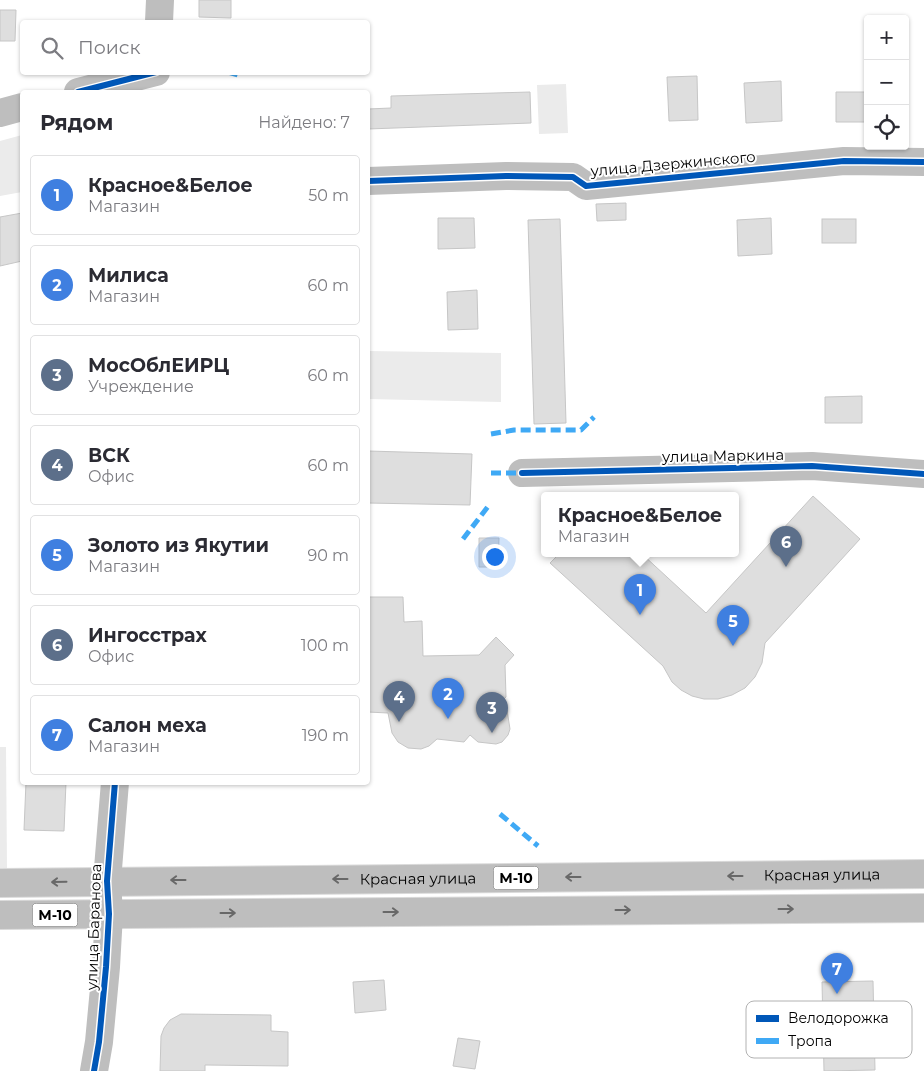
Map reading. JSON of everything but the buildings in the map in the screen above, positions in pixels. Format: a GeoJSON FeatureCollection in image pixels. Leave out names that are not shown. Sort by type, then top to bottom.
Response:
{"type":"FeatureCollection","features":[{"type":"Feature","properties":{"kind":"main road"},"geometry":{"type":"LineString","coordinates":[[159,20],[160,0]]}},
{"type":"Feature","properties":{"kind":"main road"},"geometry":{"type":"LineString","coordinates":[[100,90],[132,87],[151,75]]}},
{"type":"Feature","properties":{"kind":"main road"},"geometry":{"type":"LineString","coordinates":[[156,75],[156,90]]}},
{"type":"Feature","properties":{"kind":"main road"},"geometry":{"type":"LineString","coordinates":[[0,113],[20,108]]}},
{"type":"Feature","properties":{"kind":"main road","name":"улица Дзержинского"},"geometry":{"type":"LineString","coordinates":[[370,181],[506,176],[573,176],[586,186],[844,161],[924,162]]}},
{"type":"Feature","properties":{"kind":"main road","name":"улица Маркина"},"geometry":{"type":"LineString","coordinates":[[522,473],[812,466],[924,474]]}},
{"type":"Feature","properties":{"kind":"main road","name":"улица Баранова"},"geometry":{"type":"LineString","coordinates":[[94,1071],[103,1014],[109,914],[107,881],[115,785]]}},
{"type":"Feature","properties":{"kind":"main road","name":"Красная улица"},"geometry":{"type":"LineString","coordinates":[[0,883],[924,874]]}},
{"type":"Feature","properties":{"kind":"main road","name":"М-10"},"geometry":{"type":"LineString","coordinates":[[0,915],[924,908]]}},
{"type":"Feature","properties":{"kind":"shaded area"},"geometry":{"type":"Polygon","coordinates":[[[566,84],[568,133],[539,134],[537,85],[566,84]]]}},
{"type":"Feature","properties":{"kind":"shaded area"},"geometry":{"type":"Polygon","coordinates":[[[20,136],[20,192],[0,196],[0,141],[20,136]]]}},
{"type":"Feature","properties":{"kind":"shaded area"},"geometry":{"type":"Polygon","coordinates":[[[370,351],[501,353],[501,402],[370,399],[370,351]]]}},
{"type":"Feature","properties":{"kind":"shaded area"},"geometry":{"type":"Polygon","coordinates":[[[0,747],[6,747],[7,868],[0,869],[0,747]]]}},
{"type":"Feature","properties":{"kind":"marked path"},"geometry":{"type":"LineString","coordinates":[[491,434],[514,430],[581,430],[594,417]]}},
{"type":"Feature","properties":{"kind":"marked path"},"geometry":{"type":"LineString","coordinates":[[491,473],[522,473]]}},
{"type":"Feature","properties":{"kind":"marked path"},"geometry":{"type":"LineString","coordinates":[[463,539],[490,504]]}},
{"type":"Feature","properties":{"kind":"marked path"},"geometry":{"type":"LineString","coordinates":[[500,814],[538,846]]}},
{"type":"Feature","properties":{"kind":"cycle path"},"geometry":{"type":"LineString","coordinates":[[86,90],[144,75]]}},
{"type":"Feature","properties":{"kind":"cycle path"},"geometry":{"type":"LineString","coordinates":[[370,181],[506,176],[573,177],[586,186],[844,161],[924,162]]}},
{"type":"Feature","properties":{"kind":"cycle path"},"geometry":{"type":"LineString","coordinates":[[522,473],[812,466],[924,474]]}},
{"type":"Feature","properties":{"kind":"cycle path"},"geometry":{"type":"LineString","coordinates":[[94,1071],[99,1042],[106,967],[109,914],[107,881],[115,785]]}},
{"type":"Feature","properties":{"kind":"place","name":"Ингосстрах"},"geometry":{"type":"Point","coordinates":[786,567]}},
{"type":"Feature","properties":{"kind":"place","name":"Красное&Белое"},"geometry":{"type":"Point","coordinates":[640,615]}},
{"type":"Feature","properties":{"kind":"place","name":"Золото из Якутии"},"geometry":{"type":"Point","coordinates":[733,646]}},
{"type":"Feature","properties":{"kind":"place","name":"Милиса"},"geometry":{"type":"Point","coordinates":[448,719]}},
{"type":"Feature","properties":{"kind":"place","name":"ВСК"},"geometry":{"type":"Point","coordinates":[399,722]}},
{"type":"Feature","properties":{"kind":"place","name":"МосОблЕИРЦ"},"geometry":{"type":"Point","coordinates":[492,733]}},
{"type":"Feature","properties":{"kind":"place","name":"Салон меха"},"geometry":{"type":"Point","coordinates":[837,994]}}]}
